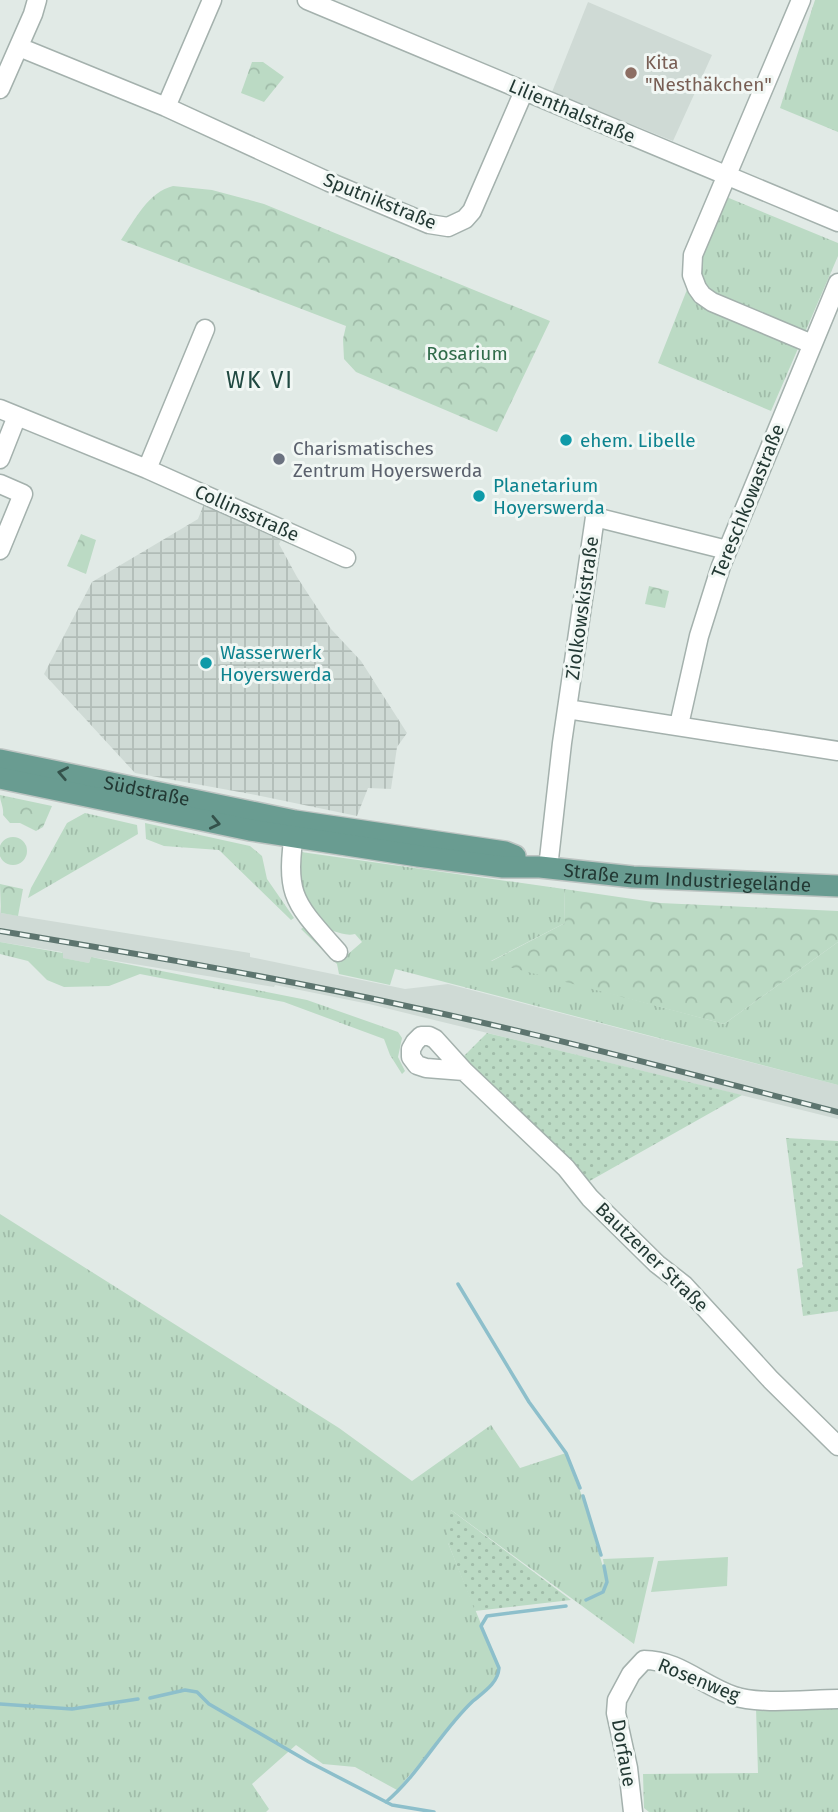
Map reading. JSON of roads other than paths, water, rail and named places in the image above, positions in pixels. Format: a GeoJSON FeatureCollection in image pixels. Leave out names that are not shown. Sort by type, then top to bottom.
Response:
{"type":"FeatureCollection","features":[{"type":"Feature","properties":{"kind":"main road","name":"Südstraße"},"geometry":{"type":"LineString","coordinates":[[0,760],[294,829]]}},
{"type":"Feature","properties":{"kind":"main road","name":"Südstraße"},"geometry":{"type":"LineString","coordinates":[[0,778],[250,830],[294,829]]}},
{"type":"Feature","properties":{"kind":"main road","name":"Straße zum Industriegelände"},"geometry":{"type":"LineString","coordinates":[[294,829],[505,852],[544,867],[633,877],[838,886]]}},
{"type":"Feature","properties":{"kind":"street"},"geometry":{"type":"LineString","coordinates":[[0,89],[37,0]]}},
{"type":"Feature","properties":{"kind":"street"},"geometry":{"type":"LineString","coordinates":[[166,107],[212,0]]}},
{"type":"Feature","properties":{"kind":"street","name":"Lilienthalstraße"},"geometry":{"type":"LineString","coordinates":[[307,0],[838,222]]}},
{"type":"Feature","properties":{"kind":"street"},"geometry":{"type":"LineString","coordinates":[[801,0],[691,261],[697,288],[712,302],[812,344]]}},
{"type":"Feature","properties":{"kind":"street","name":"Sputnikstraße"},"geometry":{"type":"LineString","coordinates":[[19,47],[166,107],[429,224],[448,227],[465,219],[472,211],[524,91]]}},
{"type":"Feature","properties":{"kind":"street","name":"Tereschkowastraße"},"geometry":{"type":"LineString","coordinates":[[679,725],[699,636],[727,550],[838,283]]}},
{"type":"Feature","properties":{"kind":"street"},"geometry":{"type":"LineString","coordinates":[[147,469],[205,329]]}},
{"type":"Feature","properties":{"kind":"street","name":"Collinsstraße"},"geometry":{"type":"LineString","coordinates":[[0,409],[147,469],[346,558]]}},
{"type":"Feature","properties":{"kind":"street"},"geometry":{"type":"LineString","coordinates":[[0,459],[17,416]]}},
{"type":"Feature","properties":{"kind":"street"},"geometry":{"type":"LineString","coordinates":[[0,484],[23,494],[0,551]]}},
{"type":"Feature","properties":{"kind":"street","name":"Ziolkowskistraße"},"geometry":{"type":"LineString","coordinates":[[544,867],[595,517],[727,550]]}},
{"type":"Feature","properties":{"kind":"street"},"geometry":{"type":"LineString","coordinates":[[567,709],[838,751]]}},
{"type":"Feature","properties":{"kind":"street"},"geometry":{"type":"LineString","coordinates":[[294,829],[290,881],[296,900],[338,952]]}},
{"type":"Feature","properties":{"kind":"street","name":"Bautzener Straße"},"geometry":{"type":"LineString","coordinates":[[464,1071],[580,1183],[590,1198],[657,1264],[684,1285],[771,1380],[838,1446]]}},
{"type":"Feature","properties":{"kind":"street","name":"Rosenweg"},"geometry":{"type":"LineString","coordinates":[[644,1660],[654,1660],[686,1670],[732,1696],[748,1700],[838,1699]]}},
{"type":"Feature","properties":{"kind":"street","name":"Dorfaue"},"geometry":{"type":"LineString","coordinates":[[634,1812],[616,1713],[617,1700],[631,1674],[644,1660]]}},
{"type":"Feature","properties":{"kind":"waterway"},"geometry":{"type":"LineString","coordinates":[[458,1284],[529,1402],[566,1453],[580,1488]]}},
{"type":"Feature","properties":{"kind":"waterway"},"geometry":{"type":"LineString","coordinates":[[583,1496],[601,1555]]}},
{"type":"Feature","properties":{"kind":"waterway"},"geometry":{"type":"LineString","coordinates":[[586,1600],[603,1592],[607,1582],[604,1566]]}},
{"type":"Feature","properties":{"kind":"waterway"},"geometry":{"type":"LineString","coordinates":[[386,1802],[409,1778],[461,1713],[490,1687],[496,1678],[499,1668],[481,1626],[487,1616],[566,1606]]}},
{"type":"Feature","properties":{"kind":"waterway"},"geometry":{"type":"LineString","coordinates":[[150,1698],[185,1690],[197,1692],[209,1704],[309,1762],[392,1805],[434,1812]]}},
{"type":"Feature","properties":{"kind":"waterway"},"geometry":{"type":"LineString","coordinates":[[0,1704],[72,1709],[138,1699]]}},
{"type":"Feature","properties":{"kind":"railway"},"geometry":{"type":"LineString","coordinates":[[0,931],[258,976],[411,1007],[572,1044],[838,1112]]}},
{"type":"Feature","properties":{"kind":"place","name":"Kita \"Nesthäkchen\""},"geometry":{"type":"Point","coordinates":[631,73]}},
{"type":"Feature","properties":{"kind":"place","name":"ehem. Libelle"},"geometry":{"type":"Point","coordinates":[566,440]}},
{"type":"Feature","properties":{"kind":"place","name":"Charismatisches Zentrum Hoyerswerda"},"geometry":{"type":"Point","coordinates":[279,459]}},
{"type":"Feature","properties":{"kind":"place","name":"Planetarium Hoyerswerda"},"geometry":{"type":"Point","coordinates":[479,496]}},
{"type":"Feature","properties":{"kind":"place","name":"Wasserwerk Hoyerswerda"},"geometry":{"type":"Point","coordinates":[206,663]}},
{"type":"Feature","properties":{"kind":"district","name":"WK VI"},"geometry":{"type":"Point","coordinates":[260,380]}},
{"type":"Feature","properties":{"kind":"park label","name":"Rosarium"},"geometry":{"type":"Point","coordinates":[467,353]}}]}
